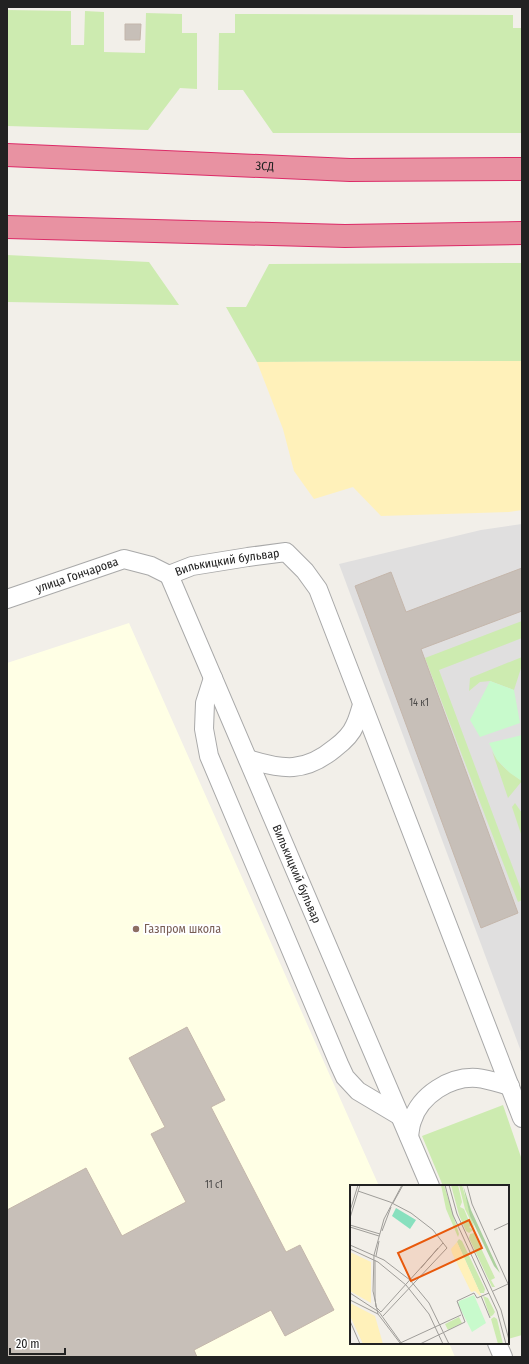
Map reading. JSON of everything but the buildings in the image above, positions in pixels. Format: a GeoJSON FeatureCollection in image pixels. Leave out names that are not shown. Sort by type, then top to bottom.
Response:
{"type":"FeatureCollection","features":[{"type":"Feature","properties":{"kind":"highway","name":"ЗСД"},"geometry":{"type":"LineString","coordinates":[[7,155],[350,170],[522,169]]}},
{"type":"Feature","properties":{"kind":"highway"},"geometry":{"type":"LineString","coordinates":[[7,227],[345,236],[522,233]]}},
{"type":"Feature","properties":{"kind":"street","name":"Вилькицкий бульвар"},"geometry":{"type":"LineString","coordinates":[[430,1185],[169,575],[192,566],[248,556],[286,552],[305,571],[318,589],[522,1118]]}},
{"type":"Feature","properties":{"kind":"street","name":"улица Гончарова"},"geometry":{"type":"LineString","coordinates":[[7,600],[124,559],[151,566],[169,575]]}},
{"type":"Feature","properties":{"kind":"street"},"geometry":{"type":"LineString","coordinates":[[213,678],[205,702],[204,729],[209,756],[339,1064],[345,1077],[358,1091],[400,1116]]}},
{"type":"Feature","properties":{"kind":"street"},"geometry":{"type":"LineString","coordinates":[[248,759],[267,765],[299,767],[313,764],[325,757],[348,738],[356,725],[362,705]]}},
{"type":"Feature","properties":{"kind":"street"},"geometry":{"type":"LineString","coordinates":[[409,1136],[412,1121],[419,1106],[430,1094],[444,1085],[460,1079],[476,1078],[510,1086]]}},
{"type":"Feature","properties":{"kind":"street"},"geometry":{"type":"LineString","coordinates":[[497,1344],[503,1357]]}},
{"type":"Feature","properties":{"kind":"shaded area"},"geometry":{"type":"Polygon","coordinates":[[[522,524],[522,1054],[339,564],[481,530],[522,524]]]}},
{"type":"Feature","properties":{"kind":"shaded area","name":"Газпром школа"},"geometry":{"type":"Polygon","coordinates":[[[129,623],[379,1185],[350,1185],[350,1344],[449,1344],[455,1357],[7,1357],[7,663],[129,623]]]}},
{"type":"Feature","properties":{"kind":"green space"},"geometry":{"type":"Polygon","coordinates":[[[7,10],[71,11],[71,45],[84,45],[85,11],[104,12],[104,52],[145,53],[146,13],[182,14],[182,33],[197,33],[197,89],[180,88],[148,130],[7,126],[7,10]]]}},
{"type":"Feature","properties":{"kind":"green space"},"geometry":{"type":"Polygon","coordinates":[[[235,14],[513,15],[513,28],[522,28],[522,133],[273,133],[243,90],[218,90],[219,33],[235,33],[235,14]]]}},
{"type":"Feature","properties":{"kind":"green space"},"geometry":{"type":"Polygon","coordinates":[[[7,255],[149,262],[179,305],[7,302],[7,255]]]}},
{"type":"Feature","properties":{"kind":"green space"},"geometry":{"type":"Polygon","coordinates":[[[522,263],[522,361],[257,362],[226,307],[246,307],[269,264],[522,263]]]}},
{"type":"Feature","properties":{"kind":"green space"},"geometry":{"type":"Polygon","coordinates":[[[522,621],[522,638],[439,670],[522,892],[522,900],[518,902],[425,658],[522,621]]]}},
{"type":"Feature","properties":{"kind":"green space"},"geometry":{"type":"Polygon","coordinates":[[[522,657],[522,665],[514,690],[490,681],[480,682],[469,691],[470,678],[522,657]]]}},
{"type":"Feature","properties":{"kind":"green space"},"geometry":{"type":"Polygon","coordinates":[[[490,681],[514,690],[520,723],[480,737],[470,720],[490,681]]]}},
{"type":"Feature","properties":{"kind":"green space"},"geometry":{"type":"Polygon","coordinates":[[[522,735],[522,781],[510,773],[497,760],[489,743],[522,735]]]}},
{"type":"Feature","properties":{"kind":"green space"},"geometry":{"type":"Polygon","coordinates":[[[492,751],[501,764],[522,781],[508,798],[492,751]]]}},
{"type":"Feature","properties":{"kind":"green space"},"geometry":{"type":"Polygon","coordinates":[[[515,803],[522,813],[522,837],[512,807],[515,803]]]}},
{"type":"Feature","properties":{"kind":"green space"},"geometry":{"type":"Polygon","coordinates":[[[503,1105],[522,1160],[522,1335],[509,1339],[509,1185],[443,1185],[422,1136],[503,1105]]]}},
{"type":"Feature","properties":{"kind":"sand"},"geometry":{"type":"Polygon","coordinates":[[[522,361],[522,510],[509,512],[381,516],[353,487],[314,499],[294,471],[283,429],[257,362],[522,361]]]}},
{"type":"Feature","properties":{"kind":"place","name":"Газпром школа"},"geometry":{"type":"Point","coordinates":[136,929]}}]}
